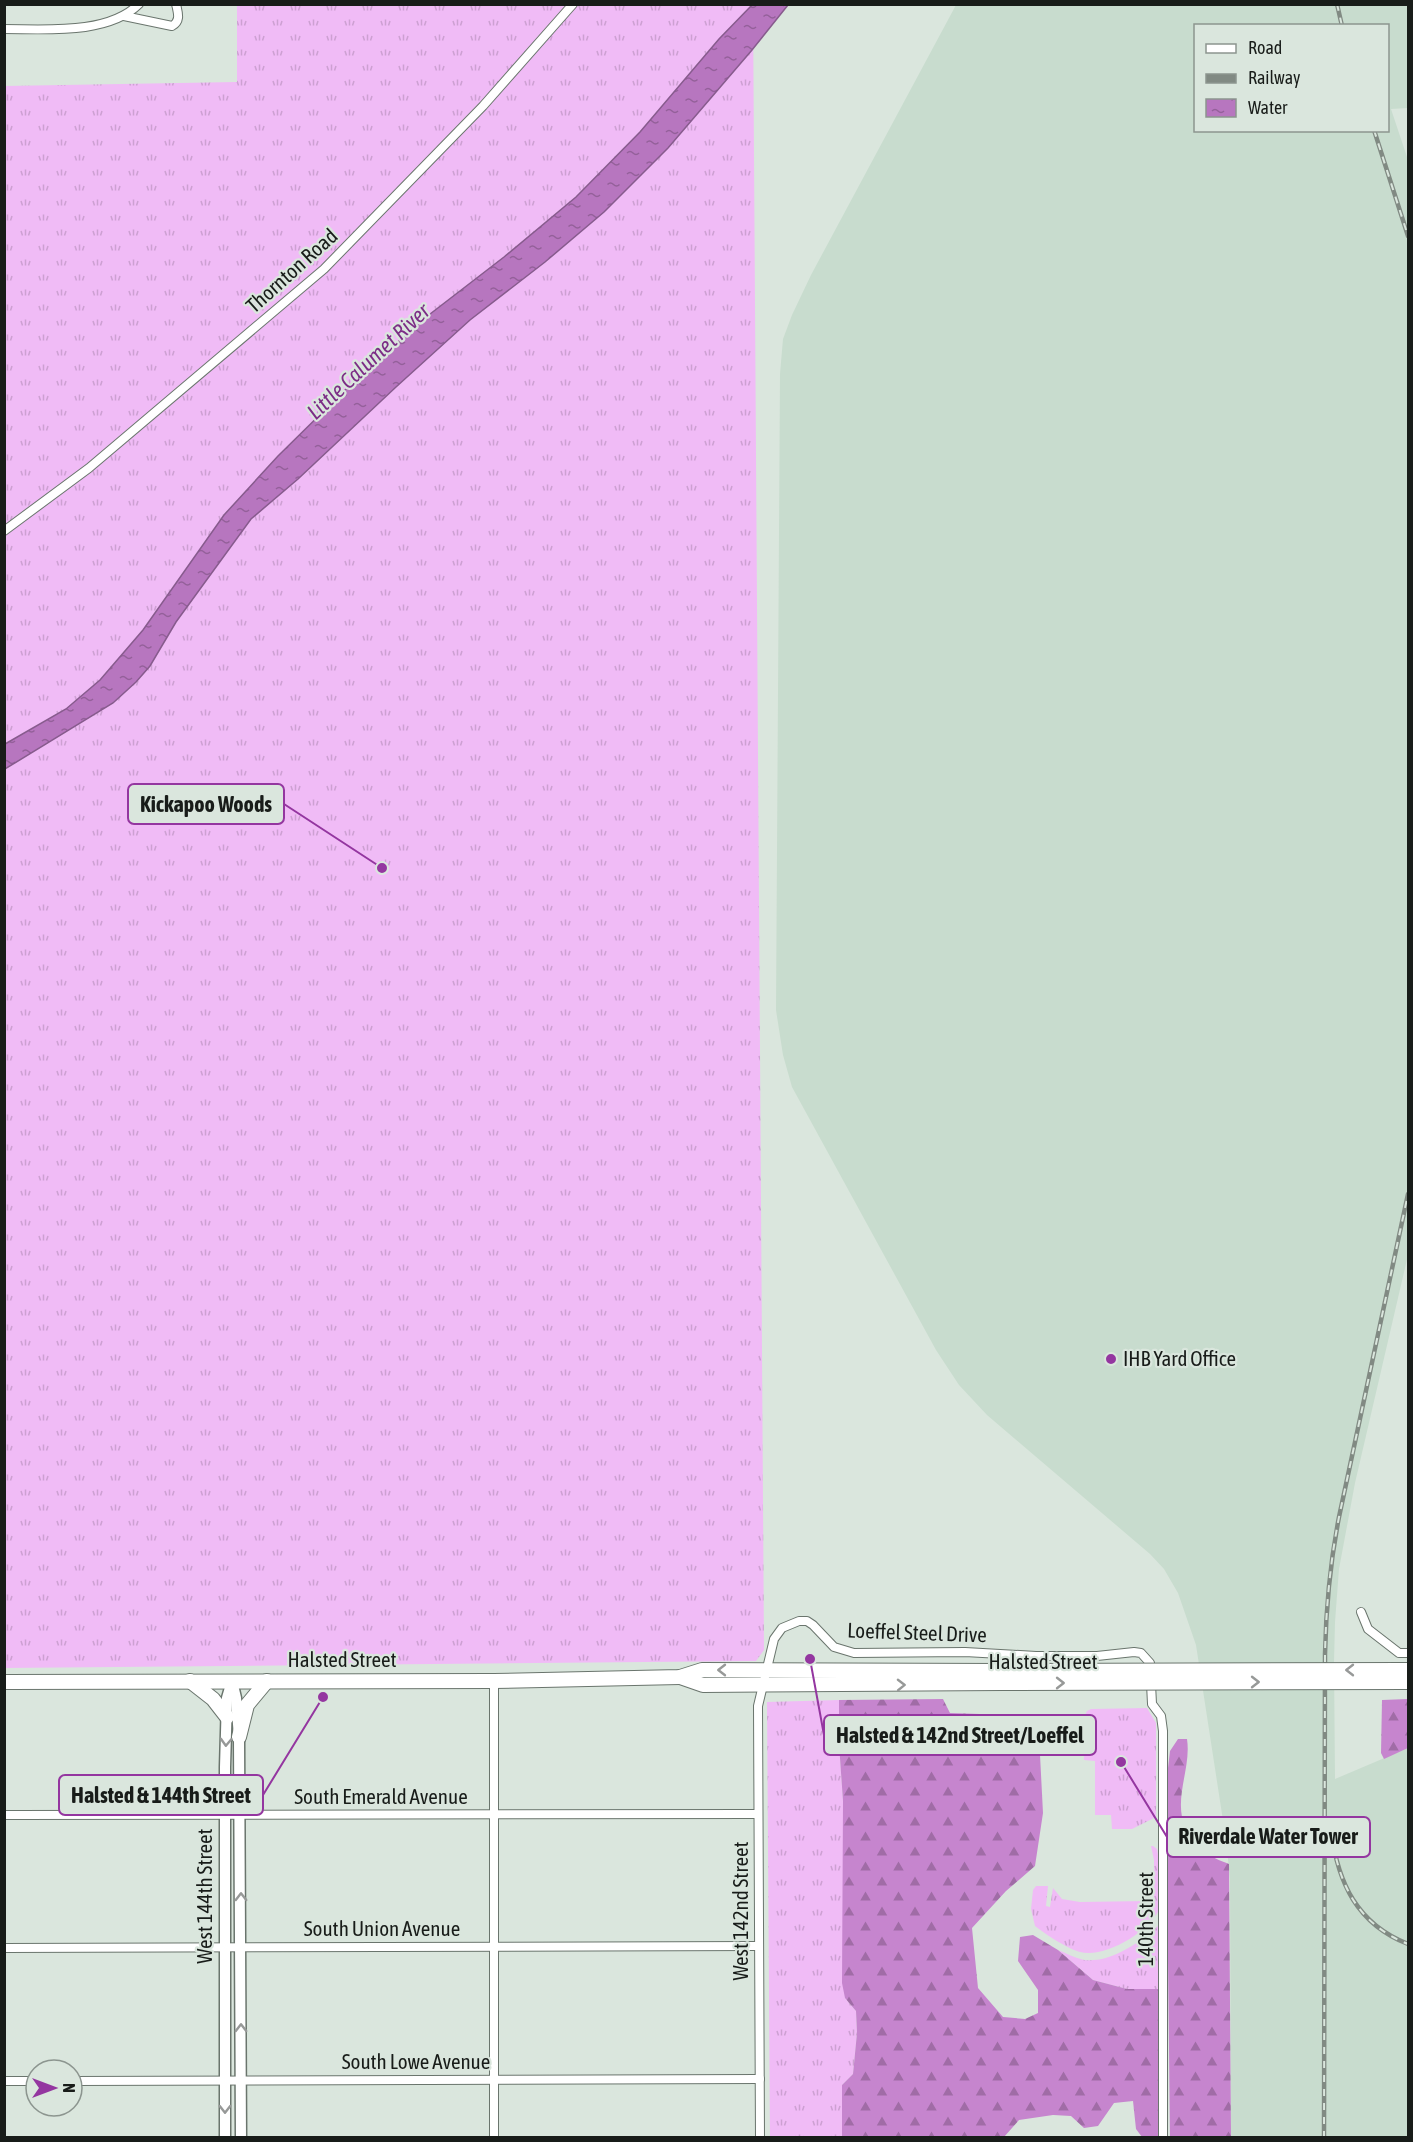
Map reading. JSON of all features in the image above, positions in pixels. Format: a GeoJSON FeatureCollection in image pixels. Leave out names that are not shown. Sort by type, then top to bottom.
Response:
{"type":"FeatureCollection","features":[{"type":"Feature","properties":{"kind":"main road","name":"Halsted Street"},"geometry":{"type":"LineString","coordinates":[[4,1682],[495,1681],[680,1677],[702,1670],[766,1670],[1001,1677],[1408,1682]]}},
{"type":"Feature","properties":{"kind":"main road","name":"Halsted Street"},"geometry":{"type":"LineString","coordinates":[[680,1677],[703,1685],[762,1685],[1001,1677],[1408,1670]]}},
{"type":"Feature","properties":{"kind":"main road"},"geometry":{"type":"LineString","coordinates":[[190,1681],[213,1699],[227,1718]]}},
{"type":"Feature","properties":{"kind":"main road"},"geometry":{"type":"LineString","coordinates":[[239,1737],[248,1705],[267,1681]]}},
{"type":"Feature","properties":{"kind":"street"},"geometry":{"type":"LineString","coordinates":[[4,29],[79,28],[124,16],[140,4]]}},
{"type":"Feature","properties":{"kind":"street"},"geometry":{"type":"LineString","coordinates":[[124,16],[166,27],[176,24],[179,15],[176,4]]}},
{"type":"Feature","properties":{"kind":"street","name":"Thornton Road"},"geometry":{"type":"LineString","coordinates":[[4,531],[89,468],[324,269],[483,106],[573,4]]}},
{"type":"Feature","properties":{"kind":"street"},"geometry":{"type":"LineString","coordinates":[[1360,1612],[1368,1629],[1399,1653],[1408,1653]]}},
{"type":"Feature","properties":{"kind":"street","name":"Loeffel Steel Drive"},"geometry":{"type":"LineString","coordinates":[[762,1685],[774,1639],[782,1628],[790,1623],[807,1621],[834,1647],[854,1653],[955,1652],[1036,1656],[1141,1653],[1150,1663],[1152,1704]]}},
{"type":"Feature","properties":{"kind":"street","name":"West 144th Street"},"geometry":{"type":"LineString","coordinates":[[225,2138],[224,1815],[227,1698],[232,1681]]}},
{"type":"Feature","properties":{"kind":"street","name":"West 144th Street"},"geometry":{"type":"LineString","coordinates":[[232,1681],[236,1698],[239,1737],[241,2138]]}},
{"type":"Feature","properties":{"kind":"street"},"geometry":{"type":"LineString","coordinates":[[494,2138],[495,1681]]}},
{"type":"Feature","properties":{"kind":"street","name":"West 142nd Street"},"geometry":{"type":"LineString","coordinates":[[760,2138],[758,1706],[762,1685]]}},
{"type":"Feature","properties":{"kind":"street","name":"140th Street"},"geometry":{"type":"LineString","coordinates":[[1152,1704],[1161,1716],[1163,1731],[1163,2138]]}},
{"type":"Feature","properties":{"kind":"street","name":"South Emerald Avenue"},"geometry":{"type":"LineString","coordinates":[[4,1815],[758,1814]]}},
{"type":"Feature","properties":{"kind":"street","name":"South Union Avenue"},"geometry":{"type":"LineString","coordinates":[[4,1948],[759,1946]]}},
{"type":"Feature","properties":{"kind":"street","name":"South Lowe Avenue"},"geometry":{"type":"LineString","coordinates":[[84,2081],[760,2079]]}},
{"type":"Feature","properties":{"kind":"street"},"geometry":{"type":"LineString","coordinates":[[4,2081],[24,2081]]}},
{"type":"Feature","properties":{"kind":"shaded area"},"geometry":{"type":"Polygon","coordinates":[[[956,5],[1408,5],[1408,108],[1391,109],[1408,160],[1408,1255],[1355,1483],[1339,1569],[1334,1662],[1335,1779],[1408,1748],[1408,2137],[1231,2137],[1230,1879],[1196,1645],[1178,1593],[1164,1569],[1150,1554],[987,1415],[959,1385],[936,1350],[792,1087],[783,1055],[776,1010],[780,374],[783,339],[811,275],[956,5]]]}},
{"type":"Feature","properties":{"kind":"green space"},"geometry":{"type":"Polygon","coordinates":[[[237,5],[753,5],[764,1650],[756,1661],[5,1668],[4,86],[237,82],[237,5]]]}},
{"type":"Feature","properties":{"kind":"green space"},"geometry":{"type":"Polygon","coordinates":[[[943,1699],[950,1713],[1038,1716],[1043,1813],[1035,1866],[1006,1891],[972,1928],[978,1988],[1003,2017],[1025,2019],[1038,2013],[1038,1990],[1018,1961],[1020,1937],[1033,1935],[1058,1950],[1093,1980],[1127,1989],[1159,1989],[1158,2137],[1142,2137],[1136,2129],[1133,2101],[1114,2103],[1098,2126],[1084,2128],[1071,2116],[1053,2115],[1019,2120],[1004,2137],[842,2137],[842,2085],[853,2074],[857,2033],[856,2011],[845,1998],[842,1983],[843,1801],[839,1700],[943,1699]]]}},
{"type":"Feature","properties":{"kind":"green space"},"geometry":{"type":"Polygon","coordinates":[[[1408,1699],[1408,1748],[1384,1759],[1381,1753],[1382,1700],[1408,1699]]]}},
{"type":"Feature","properties":{"kind":"green space"},"geometry":{"type":"Polygon","coordinates":[[[839,1700],[843,1801],[845,1998],[856,2011],[857,2033],[853,2074],[842,2085],[842,2137],[770,2137],[767,1702],[839,1700]]]}},
{"type":"Feature","properties":{"kind":"green space"},"geometry":{"type":"Polygon","coordinates":[[[1147,1708],[1156,1723],[1156,1817],[1132,1829],[1112,1829],[1111,1815],[1095,1815],[1095,1761],[1084,1760],[1084,1754],[1092,1752],[1091,1718],[1084,1717],[1091,1709],[1147,1708]]]}},
{"type":"Feature","properties":{"kind":"green space"},"geometry":{"type":"Polygon","coordinates":[[[1178,1739],[1187,1739],[1188,1749],[1181,1798],[1183,1821],[1201,1850],[1229,1864],[1231,2137],[1170,2137],[1166,1785],[1170,1751],[1178,1739]]]}},
{"type":"Feature","properties":{"kind":"green space"},"geometry":{"type":"Polygon","coordinates":[[[1151,1846],[1157,1849],[1158,1855],[1159,1910],[1136,1935],[1113,1947],[1090,1953],[1080,1952],[1063,1945],[1035,1926],[1031,1909],[1033,1890],[1036,1886],[1048,1886],[1046,1906],[1050,1907],[1053,1888],[1062,1899],[1080,1902],[1154,1899],[1154,1860],[1151,1846]]]}},
{"type":"Feature","properties":{"kind":"green space"},"geometry":{"type":"Polygon","coordinates":[[[1159,1925],[1159,1989],[1127,1989],[1093,1980],[1058,1950],[1084,1960],[1105,1958],[1125,1950],[1159,1925]]]}},
{"type":"Feature","properties":{"kind":"water"},"geometry":{"type":"Polygon","coordinates":[[[752,5],[788,5],[668,148],[604,212],[545,262],[470,320],[298,479],[251,519],[176,622],[150,666],[136,682],[113,703],[5,769],[5,744],[66,709],[100,680],[143,630],[224,515],[278,456],[346,389],[421,321],[504,257],[576,197],[640,132],[719,39],[752,5]]]}},
{"type":"Feature","properties":{"kind":"railway"},"geometry":{"type":"LineString","coordinates":[[1337,4],[1342,24]]}},
{"type":"Feature","properties":{"kind":"railway"},"geometry":{"type":"LineString","coordinates":[[1375,132],[1408,236]]}},
{"type":"Feature","properties":{"kind":"railway"},"geometry":{"type":"LineString","coordinates":[[1324,2138],[1325,1654],[1329,1586],[1339,1517],[1408,1194]]}},
{"type":"Feature","properties":{"kind":"railway"},"geometry":{"type":"LineString","coordinates":[[1331,1831],[1339,1868],[1353,1900],[1375,1925],[1390,1936],[1408,1944]]}},
{"type":"Feature","properties":{"kind":"place","name":"Kickapoo Woods"},"geometry":{"type":"Point","coordinates":[382,868]}},
{"type":"Feature","properties":{"kind":"place","name":"IHB Yard Office"},"geometry":{"type":"Point","coordinates":[1111,1359]}},
{"type":"Feature","properties":{"kind":"place","name":"Halsted & 142nd Street/Loeffel"},"geometry":{"type":"Point","coordinates":[810,1659]}},
{"type":"Feature","properties":{"kind":"place","name":"Halsted & 144th Street"},"geometry":{"type":"Point","coordinates":[323,1697]}},
{"type":"Feature","properties":{"kind":"place","name":"Riverdale Water Tower"},"geometry":{"type":"Point","coordinates":[1121,1762]}},
{"type":"Feature","properties":{"kind":"water label","name":"Little Calumet River"},"geometry":{"type":"Point","coordinates":[368,361]}}]}
